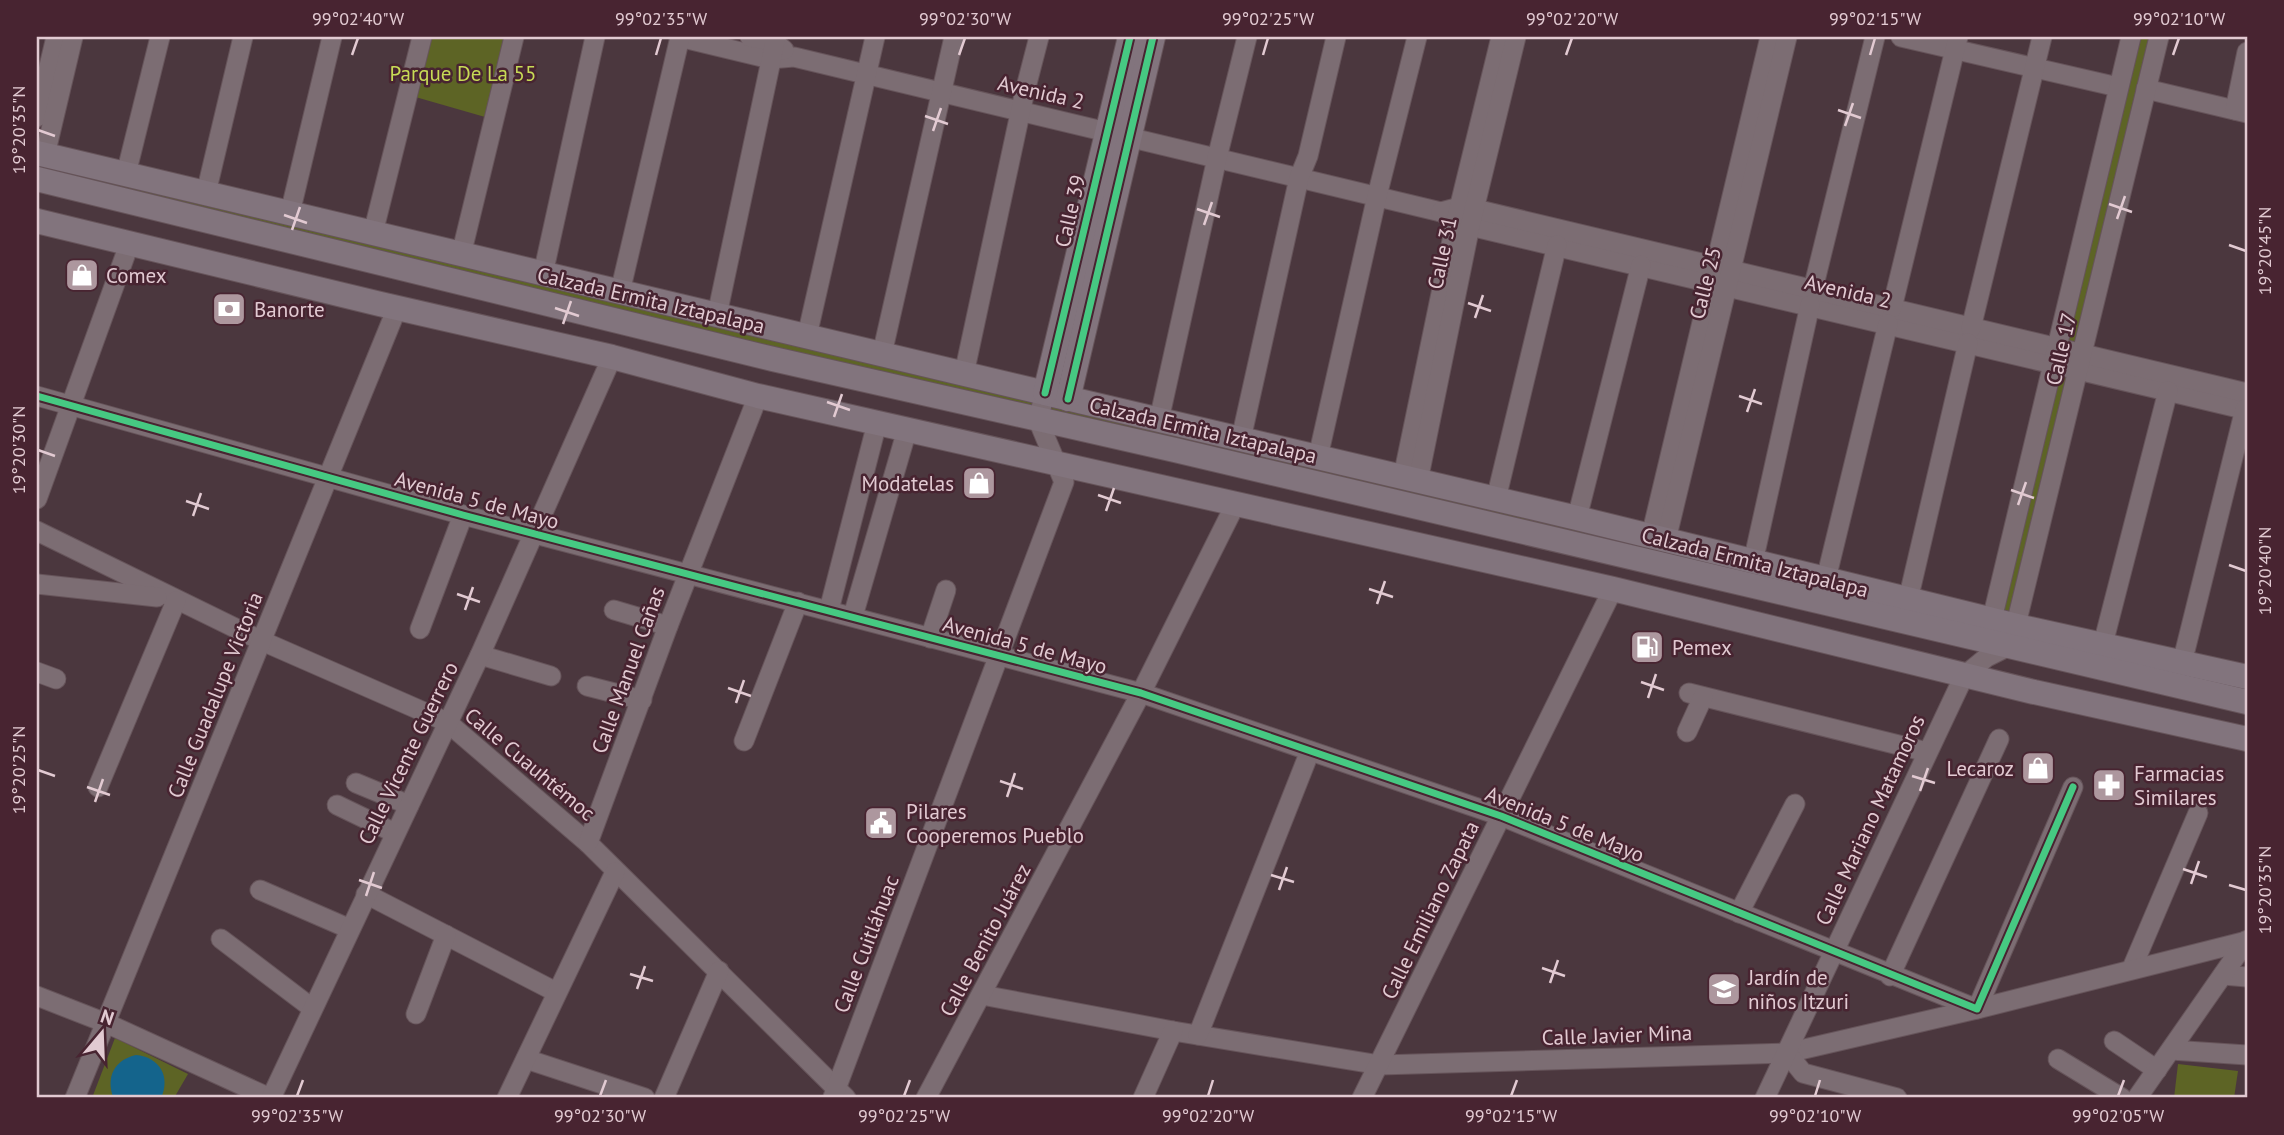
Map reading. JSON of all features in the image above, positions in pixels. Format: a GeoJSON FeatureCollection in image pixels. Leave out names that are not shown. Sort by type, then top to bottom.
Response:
{"type":"FeatureCollection","features":[{"type":"Feature","properties":{"kind":"main road","name":"Calle 39"},"geometry":{"type":"LineString","coordinates":[[1056,396],[1118,133],[1130,37]]}},
{"type":"Feature","properties":{"kind":"main road","name":"Calle 39"},"geometry":{"type":"LineString","coordinates":[[1118,133],[1153,37]]}},
{"type":"Feature","properties":{"kind":"main road","name":"Calzada Ermita Iztapalapa"},"geometry":{"type":"LineString","coordinates":[[41,154],[1826,579],[1908,600],[1989,639]]}},
{"type":"Feature","properties":{"kind":"main road","name":"Calzada Ermita Iztapalapa"},"geometry":{"type":"LineString","coordinates":[[37,179],[733,350],[1989,639],[2014,636],[2103,644],[2247,677]]}},
{"type":"Feature","properties":{"kind":"main road"},"geometry":{"type":"LineString","coordinates":[[37,220],[397,308],[612,357],[877,424],[1613,589],[1964,676],[2247,739]]}},
{"type":"Feature","properties":{"kind":"main road","name":"Calzada Ermita Iztapalapa"},"geometry":{"type":"LineString","coordinates":[[2014,636],[2247,702]]}},
{"type":"Feature","properties":{"kind":"street"},"geometry":{"type":"LineString","coordinates":[[37,117],[56,37]]}},
{"type":"Feature","properties":{"kind":"street"},"geometry":{"type":"LineString","coordinates":[[41,154],[73,37]]}},
{"type":"Feature","properties":{"kind":"street"},"geometry":{"type":"LineString","coordinates":[[126,174],[160,37]]}},
{"type":"Feature","properties":{"kind":"street"},"geometry":{"type":"LineString","coordinates":[[206,193],[243,37]]}},
{"type":"Feature","properties":{"kind":"street"},"geometry":{"type":"LineString","coordinates":[[290,214],[332,37]]}},
{"type":"Feature","properties":{"kind":"street"},"geometry":{"type":"LineString","coordinates":[[373,233],[422,37]]}},
{"type":"Feature","properties":{"kind":"street"},"geometry":{"type":"LineString","coordinates":[[461,255],[514,37]]}},
{"type":"Feature","properties":{"kind":"street"},"geometry":{"type":"LineString","coordinates":[[543,274],[595,37]]}},
{"type":"Feature","properties":{"kind":"street"},"geometry":{"type":"LineString","coordinates":[[621,292],[680,37]]}},
{"type":"Feature","properties":{"kind":"street","name":"Avenida 2"},"geometry":{"type":"LineString","coordinates":[[680,37],[774,46]]}},
{"type":"Feature","properties":{"kind":"street","name":"Avenida 2"},"geometry":{"type":"LineString","coordinates":[[750,37],[794,57],[866,75],[1811,297],[2247,404]]}},
{"type":"Feature","properties":{"kind":"street"},"geometry":{"type":"LineString","coordinates":[[807,336],[875,37]]}},
{"type":"Feature","properties":{"kind":"street"},"geometry":{"type":"LineString","coordinates":[[881,354],[954,37]]}},
{"type":"Feature","properties":{"kind":"street"},"geometry":{"type":"LineString","coordinates":[[964,374],[1020,110],[1039,37]]}},
{"type":"Feature","properties":{"kind":"street"},"geometry":{"type":"LineString","coordinates":[[1159,420],[1217,158],[1247,37]]}},
{"type":"Feature","properties":{"kind":"street"},"geometry":{"type":"LineString","coordinates":[[1241,439],[1299,178],[1308,156],[1336,37]]}},
{"type":"Feature","properties":{"kind":"street"},"geometry":{"type":"LineString","coordinates":[[1318,457],[1377,197],[1417,37]]}},
{"type":"Feature","properties":{"kind":"street","name":"Calle 31"},"geometry":{"type":"LineString","coordinates":[[1411,479],[1460,215],[1501,37]]}},
{"type":"Feature","properties":{"kind":"street","name":"Calle 31"},"geometry":{"type":"LineString","coordinates":[[1460,215],[1517,37]]}},
{"type":"Feature","properties":{"kind":"street","name":"Calle 25"},"geometry":{"type":"LineString","coordinates":[[1722,276],[1770,37]]}},
{"type":"Feature","properties":{"kind":"street","name":"Calle 25"},"geometry":{"type":"LineString","coordinates":[[1659,538],[1722,276],[1787,37]]}},
{"type":"Feature","properties":{"kind":"street"},"geometry":{"type":"LineString","coordinates":[[1753,562],[1811,297],[1875,37]]}},
{"type":"Feature","properties":{"kind":"street"},"geometry":{"type":"LineString","coordinates":[[1901,37],[1957,43],[2034,68],[2118,87]]}},
{"type":"Feature","properties":{"kind":"street"},"geometry":{"type":"LineString","coordinates":[[1908,600],[2042,37]]}},
{"type":"Feature","properties":{"kind":"street","name":"Calle 17"},"geometry":{"type":"LineString","coordinates":[[1989,639],[2130,37]]}},
{"type":"Feature","properties":{"kind":"street","name":"Calle 17"},"geometry":{"type":"LineString","coordinates":[[2014,636],[2159,37]]}},
{"type":"Feature","properties":{"kind":"street"},"geometry":{"type":"LineString","coordinates":[[1826,579],[1957,43]]}},
{"type":"Feature","properties":{"kind":"street"},"geometry":{"type":"LineString","coordinates":[[717,315],[774,46]]}},
{"type":"Feature","properties":{"kind":"street"},"geometry":{"type":"LineString","coordinates":[[2146,89],[2241,112],[2247,52]]}},
{"type":"Feature","properties":{"kind":"street","name":"Avenida 2"},"geometry":{"type":"LineString","coordinates":[[1460,215],[1557,245],[1641,265],[1722,276]]}},
{"type":"Feature","properties":{"kind":"street"},"geometry":{"type":"LineString","coordinates":[[37,499],[130,242]]}},
{"type":"Feature","properties":{"kind":"street"},"geometry":{"type":"LineString","coordinates":[[1496,499],[1557,245]]}},
{"type":"Feature","properties":{"kind":"street"},"geometry":{"type":"LineString","coordinates":[[1577,518],[1641,265]]}},
{"type":"Feature","properties":{"kind":"street","name":"Calle Guadalupe Victoria"},"geometry":{"type":"LineString","coordinates":[[75,1098],[397,308]]}},
{"type":"Feature","properties":{"kind":"street","name":"Calle Vicente Guerrero"},"geometry":{"type":"LineString","coordinates":[[270,1098],[480,655],[612,357]]}},
{"type":"Feature","properties":{"kind":"street","name":"Avenida 2"},"geometry":{"type":"LineString","coordinates":[[2082,362],[2168,391],[2247,404]]}},
{"type":"Feature","properties":{"kind":"street"},"geometry":{"type":"LineString","coordinates":[[2103,644],[2168,391]]}},
{"type":"Feature","properties":{"kind":"street","name":"Avenida 5 de Mayo"},"geometry":{"type":"LineString","coordinates":[[37,396],[463,515],[1141,693],[1501,816],[1890,976],[1977,1009]]}},
{"type":"Feature","properties":{"kind":"street","name":"Calle Manuel Cañas"},"geometry":{"type":"LineString","coordinates":[[588,843],[668,626],[758,396]]}},
{"type":"Feature","properties":{"kind":"street","name":"Calle 39"},"geometry":{"type":"LineString","coordinates":[[1054,463],[1050,422],[1056,396]]}},
{"type":"Feature","properties":{"kind":"street"},"geometry":{"type":"LineString","coordinates":[[2182,663],[2247,404]]}},
{"type":"Feature","properties":{"kind":"street"},"geometry":{"type":"LineString","coordinates":[[829,610],[877,424]]}},
{"type":"Feature","properties":{"kind":"street"},"geometry":{"type":"LineString","coordinates":[[853,616],[907,430]]}},
{"type":"Feature","properties":{"kind":"street","name":"Calle Cuitláhuac"},"geometry":{"type":"LineString","coordinates":[[838,1095],[1064,482],[1054,463]]}},
{"type":"Feature","properties":{"kind":"street","name":"Calle Benito Juárez"},"geometry":{"type":"LineString","coordinates":[[926,1098],[1141,693],[1237,503]]}},
{"type":"Feature","properties":{"kind":"street"},"geometry":{"type":"LineString","coordinates":[[420,629],[463,515]]}},
{"type":"Feature","properties":{"kind":"street","name":"Calle Cuauhtémoc"},"geometry":{"type":"LineString","coordinates":[[37,531],[262,641],[447,722],[588,843],[719,971],[838,1095]]}},
{"type":"Feature","properties":{"kind":"street"},"geometry":{"type":"LineString","coordinates":[[37,584],[174,599],[98,787]]}},
{"type":"Feature","properties":{"kind":"street","name":"Calle Emiliano Zapata"},"geometry":{"type":"LineString","coordinates":[[1362,1098],[1613,589]]}},
{"type":"Feature","properties":{"kind":"street"},"geometry":{"type":"LineString","coordinates":[[930,638],[946,590]]}},
{"type":"Feature","properties":{"kind":"street"},"geometry":{"type":"LineString","coordinates":[[744,741],[798,602]]}},
{"type":"Feature","properties":{"kind":"street"},"geometry":{"type":"LineString","coordinates":[[614,610],[668,626]]}},
{"type":"Feature","properties":{"kind":"street"},"geometry":{"type":"LineString","coordinates":[[1964,676],[1989,639],[2014,636]]}},
{"type":"Feature","properties":{"kind":"street","name":"Calle Vicente Guerrero"},"geometry":{"type":"LineString","coordinates":[[480,655],[551,676]]}},
{"type":"Feature","properties":{"kind":"street"},"geometry":{"type":"LineString","coordinates":[[37,672],[56,679]]}},
{"type":"Feature","properties":{"kind":"street","name":"Calle Mariano Matamoros"},"geometry":{"type":"LineString","coordinates":[[1765,1098],[1964,676]]}},
{"type":"Feature","properties":{"kind":"street"},"geometry":{"type":"LineString","coordinates":[[587,686],[642,700]]}},
{"type":"Feature","properties":{"kind":"street"},"geometry":{"type":"LineString","coordinates":[[1687,732],[1696,695],[1927,752]]}},
{"type":"Feature","properties":{"kind":"street"},"geometry":{"type":"LineString","coordinates":[[1890,976],[1999,739]]}},
{"type":"Feature","properties":{"kind":"street"},"geometry":{"type":"LineString","coordinates":[[1198,1035],[1310,751]]}},
{"type":"Feature","properties":{"kind":"street"},"geometry":{"type":"LineString","coordinates":[[356,783],[409,805]]}},
{"type":"Feature","properties":{"kind":"street"},"geometry":{"type":"LineString","coordinates":[[1977,1009],[2073,787]]}},
{"type":"Feature","properties":{"kind":"street"},"geometry":{"type":"LineString","coordinates":[[1739,912],[1795,804]]}},
{"type":"Feature","properties":{"kind":"street"},"geometry":{"type":"LineString","coordinates":[[337,805],[395,833]]}},
{"type":"Feature","properties":{"kind":"street"},"geometry":{"type":"LineString","coordinates":[[2133,968],[2198,813]]}},
{"type":"Feature","properties":{"kind":"street"},"geometry":{"type":"LineString","coordinates":[[507,1098],[615,872]]}},
{"type":"Feature","properties":{"kind":"street"},"geometry":{"type":"LineString","coordinates":[[260,890],[350,929]]}},
{"type":"Feature","properties":{"kind":"street"},"geometry":{"type":"LineString","coordinates":[[366,894],[556,992]]}},
{"type":"Feature","properties":{"kind":"street"},"geometry":{"type":"LineString","coordinates":[[416,1014],[446,935]]}},
{"type":"Feature","properties":{"kind":"street"},"geometry":{"type":"LineString","coordinates":[[221,939],[312,1008]]}},
{"type":"Feature","properties":{"kind":"street"},"geometry":{"type":"LineString","coordinates":[[2137,1098],[2247,941]]}},
{"type":"Feature","properties":{"kind":"street","name":"Calle Javier Mina"},"geometry":{"type":"LineString","coordinates":[[982,995],[1173,1031],[1380,1065],[1787,1053],[1977,1009],[2247,941]]}},
{"type":"Feature","properties":{"kind":"street"},"geometry":{"type":"LineString","coordinates":[[664,1098],[719,971]]}},
{"type":"Feature","properties":{"kind":"street"},"geometry":{"type":"LineString","coordinates":[[2223,975],[2247,977]]}},
{"type":"Feature","properties":{"kind":"street"},"geometry":{"type":"LineString","coordinates":[[37,996],[106,1023],[270,1098]]}},
{"type":"Feature","properties":{"kind":"street"},"geometry":{"type":"LineString","coordinates":[[1143,1098],[1173,1031]]}},
{"type":"Feature","properties":{"kind":"street"},"geometry":{"type":"LineString","coordinates":[[2114,1041],[2157,1070]]}},
{"type":"Feature","properties":{"kind":"street"},"geometry":{"type":"LineString","coordinates":[[2171,1050],[2247,1055]]}},
{"type":"Feature","properties":{"kind":"street"},"geometry":{"type":"LineString","coordinates":[[1787,1053],[1803,1073],[1883,1097]]}},
{"type":"Feature","properties":{"kind":"street"},"geometry":{"type":"LineString","coordinates":[[526,1059],[645,1098]]}},
{"type":"Feature","properties":{"kind":"street"},"geometry":{"type":"LineString","coordinates":[[2058,1059],[2122,1098]]}},
{"type":"Feature","properties":{"kind":"green space","name":"Parque De La 55"},"geometry":{"type":"Polygon","coordinates":[[[426,37],[511,37],[492,119],[412,96],[426,37]]]}},
{"type":"Feature","properties":{"kind":"green space"},"geometry":{"type":"Polygon","coordinates":[[[2139,37],[2155,37],[2014,614],[1999,612],[2139,37]]]}},
{"type":"Feature","properties":{"kind":"green space"},"geometry":{"type":"Polygon","coordinates":[[[37,161],[1968,623],[1963,630],[37,171],[37,161]]]}},
{"type":"Feature","properties":{"kind":"green space"},"geometry":{"type":"Polygon","coordinates":[[[115,1038],[188,1074],[174,1098],[92,1098],[115,1038]]]}},
{"type":"Feature","properties":{"kind":"green space"},"geometry":{"type":"Polygon","coordinates":[[[2178,1064],[2238,1071],[2234,1098],[2174,1098],[2178,1064]]]}},
{"type":"Feature","properties":{"kind":"water"},"geometry":{"type":"Polygon","coordinates":[[[136,1055],[151,1059],[161,1069],[165,1082],[161,1098],[113,1097],[111,1076],[114,1070],[122,1061],[136,1055]]]}},
{"type":"Feature","properties":{"kind":"cycle path"},"geometry":{"type":"LineString","coordinates":[[1045,393],[1130,37]]}},
{"type":"Feature","properties":{"kind":"cycle path"},"geometry":{"type":"LineString","coordinates":[[1068,399],[1153,37]]}},
{"type":"Feature","properties":{"kind":"cycle path"},"geometry":{"type":"LineString","coordinates":[[37,396],[463,515],[1141,693],[1501,816],[1977,1009],[2073,787]]}},
{"type":"Feature","properties":{"kind":"place","name":"Comex"},"geometry":{"type":"Point","coordinates":[82,275]}},
{"type":"Feature","properties":{"kind":"place","name":"Banorte"},"geometry":{"type":"Point","coordinates":[229,309]}},
{"type":"Feature","properties":{"kind":"place","name":"Modatelas"},"geometry":{"type":"Point","coordinates":[979,483]}},
{"type":"Feature","properties":{"kind":"place","name":"Pemex"},"geometry":{"type":"Point","coordinates":[1647,647]}},
{"type":"Feature","properties":{"kind":"place","name":"Lecaroz"},"geometry":{"type":"Point","coordinates":[2038,768]}},
{"type":"Feature","properties":{"kind":"place","name":"Farmacias Similares"},"geometry":{"type":"Point","coordinates":[2109,785]}},
{"type":"Feature","properties":{"kind":"place","name":"Pilares Cooperemos Pueblo"},"geometry":{"type":"Point","coordinates":[881,823]}},
{"type":"Feature","properties":{"kind":"place","name":"Jardín de niños Itzuri"},"geometry":{"type":"Point","coordinates":[1724,989]}}]}
